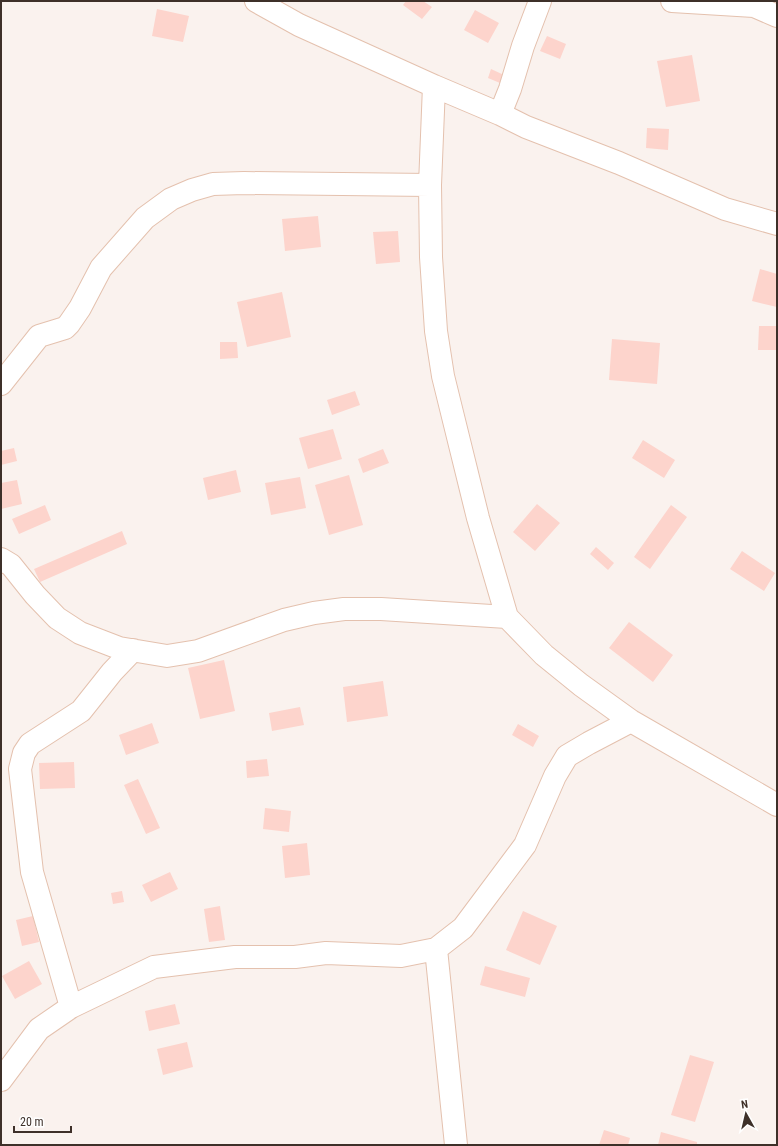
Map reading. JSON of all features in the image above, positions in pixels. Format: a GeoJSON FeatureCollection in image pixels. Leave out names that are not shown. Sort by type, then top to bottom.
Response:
{"type":"FeatureCollection","features":[{"type":"Feature","properties":{"kind":"street"},"geometry":{"type":"LineString","coordinates":[[256,1],[299,25],[500,114],[526,127],[619,163],[725,209],[777,224]]}},
{"type":"Feature","properties":{"kind":"street"},"geometry":{"type":"LineString","coordinates":[[500,114],[540,1]]}},
{"type":"Feature","properties":{"kind":"street"},"geometry":{"type":"LineString","coordinates":[[672,1],[754,6],[777,16]]}},
{"type":"Feature","properties":{"kind":"street"},"geometry":{"type":"LineString","coordinates":[[434,86],[430,185],[431,256],[436,331],[442,376],[478,518],[507,616],[544,655],[631,722],[777,805]]}},
{"type":"Feature","properties":{"kind":"street"},"geometry":{"type":"LineString","coordinates":[[1,384],[38,336],[65,328],[69,324],[80,308],[101,268],[144,218],[171,199],[192,190],[213,184],[244,182],[430,185]]}},
{"type":"Feature","properties":{"kind":"street"},"geometry":{"type":"LineString","coordinates":[[1,559],[11,565],[34,595],[57,618],[80,633],[119,648],[167,656],[198,651],[284,620],[314,613],[344,609],[381,609],[507,616]]}},
{"type":"Feature","properties":{"kind":"street"},"geometry":{"type":"LineString","coordinates":[[70,1007],[32,872],[20,768],[24,753],[30,744],[81,711],[112,672],[133,650]]}},
{"type":"Feature","properties":{"kind":"street"},"geometry":{"type":"LineString","coordinates":[[1,1080],[39,1029],[70,1007],[154,967],[235,957],[295,957],[326,953],[401,956],[436,949],[463,928],[525,844],[555,776],[568,756],[588,743],[631,722]]}},
{"type":"Feature","properties":{"kind":"street"},"geometry":{"type":"LineString","coordinates":[[436,949],[456,1145]]}},
{"type":"Feature","properties":{"kind":"building"},"geometry":{"type":"Polygon","coordinates":[[[406,1],[423,1],[432,7],[422,19],[403,5],[406,1]]]}},
{"type":"Feature","properties":{"kind":"building"},"geometry":{"type":"Polygon","coordinates":[[[157,9],[189,16],[183,42],[152,36],[157,9]]]}},
{"type":"Feature","properties":{"kind":"building"},"geometry":{"type":"Polygon","coordinates":[[[475,10],[499,23],[488,43],[464,30],[475,10]]]}},
{"type":"Feature","properties":{"kind":"building"},"geometry":{"type":"Polygon","coordinates":[[[547,36],[566,44],[560,59],[540,51],[547,36]]]}},
{"type":"Feature","properties":{"kind":"building"},"geometry":{"type":"Polygon","coordinates":[[[692,55],[700,101],[666,107],[657,61],[692,55]]]}},
{"type":"Feature","properties":{"kind":"building"},"geometry":{"type":"Polygon","coordinates":[[[491,69],[504,75],[500,83],[488,78],[491,69]]]}},
{"type":"Feature","properties":{"kind":"building"},"geometry":{"type":"Polygon","coordinates":[[[647,128],[669,129],[668,150],[646,148],[647,128]]]}},
{"type":"Feature","properties":{"kind":"building"},"geometry":{"type":"Polygon","coordinates":[[[318,216],[321,247],[285,251],[282,219],[318,216]]]}},
{"type":"Feature","properties":{"kind":"building"},"geometry":{"type":"Polygon","coordinates":[[[398,231],[400,262],[376,264],[373,232],[398,231]]]}},
{"type":"Feature","properties":{"kind":"building"},"geometry":{"type":"Polygon","coordinates":[[[760,269],[777,274],[777,307],[752,301],[760,269]]]}},
{"type":"Feature","properties":{"kind":"building"},"geometry":{"type":"Polygon","coordinates":[[[282,292],[291,337],[247,347],[237,302],[282,292]]]}},
{"type":"Feature","properties":{"kind":"building"},"geometry":{"type":"Polygon","coordinates":[[[759,326],[777,326],[777,350],[758,350],[759,326]]]}},
{"type":"Feature","properties":{"kind":"building"},"geometry":{"type":"Polygon","coordinates":[[[612,339],[660,343],[657,384],[609,380],[612,339]]]}},
{"type":"Feature","properties":{"kind":"building"},"geometry":{"type":"Polygon","coordinates":[[[220,342],[237,342],[238,358],[220,359],[220,342]]]}},
{"type":"Feature","properties":{"kind":"building"},"geometry":{"type":"Polygon","coordinates":[[[355,391],[360,405],[332,415],[327,400],[355,391]]]}},
{"type":"Feature","properties":{"kind":"building"},"geometry":{"type":"Polygon","coordinates":[[[333,429],[342,459],[308,469],[299,438],[333,429]]]}},
{"type":"Feature","properties":{"kind":"building"},"geometry":{"type":"Polygon","coordinates":[[[643,440],[675,460],[664,478],[632,458],[643,440]]]}},
{"type":"Feature","properties":{"kind":"building"},"geometry":{"type":"Polygon","coordinates":[[[14,448],[17,461],[1,465],[1,451],[14,448]]]}},
{"type":"Feature","properties":{"kind":"building"},"geometry":{"type":"Polygon","coordinates":[[[383,449],[389,463],[363,473],[358,459],[383,449]]]}},
{"type":"Feature","properties":{"kind":"building"},"geometry":{"type":"Polygon","coordinates":[[[236,470],[241,492],[208,500],[203,478],[236,470]]]}},
{"type":"Feature","properties":{"kind":"building"},"geometry":{"type":"Polygon","coordinates":[[[349,475],[363,525],[329,535],[315,485],[349,475]]]}},
{"type":"Feature","properties":{"kind":"building"},"geometry":{"type":"Polygon","coordinates":[[[300,477],[306,508],[271,515],[265,483],[300,477]]]}},
{"type":"Feature","properties":{"kind":"building"},"geometry":{"type":"Polygon","coordinates":[[[17,480],[22,504],[1,509],[1,483],[17,480]]]}},
{"type":"Feature","properties":{"kind":"building"},"geometry":{"type":"Polygon","coordinates":[[[537,504],[560,523],[535,551],[513,532],[537,504]]]}},
{"type":"Feature","properties":{"kind":"building"},"geometry":{"type":"Polygon","coordinates":[[[45,505],[51,520],[19,534],[12,519],[45,505]]]}},
{"type":"Feature","properties":{"kind":"building"},"geometry":{"type":"Polygon","coordinates":[[[671,505],[687,517],[650,569],[634,557],[671,505]]]}},
{"type":"Feature","properties":{"kind":"building"},"geometry":{"type":"Polygon","coordinates":[[[122,531],[127,544],[40,582],[34,569],[122,531]]]}},
{"type":"Feature","properties":{"kind":"building"},"geometry":{"type":"Polygon","coordinates":[[[596,547],[614,563],[608,570],[590,554],[596,547]]]}},
{"type":"Feature","properties":{"kind":"building"},"geometry":{"type":"Polygon","coordinates":[[[742,551],[775,573],[764,591],[730,569],[742,551]]]}},
{"type":"Feature","properties":{"kind":"building"},"geometry":{"type":"Polygon","coordinates":[[[629,622],[673,655],[653,682],[609,648],[629,622]]]}},
{"type":"Feature","properties":{"kind":"building"},"geometry":{"type":"Polygon","coordinates":[[[224,660],[235,711],[200,719],[188,668],[224,660]]]}},
{"type":"Feature","properties":{"kind":"building"},"geometry":{"type":"Polygon","coordinates":[[[383,681],[388,716],[347,722],[343,687],[383,681]]]}},
{"type":"Feature","properties":{"kind":"building"},"geometry":{"type":"Polygon","coordinates":[[[300,707],[304,725],[272,731],[269,713],[300,707]]]}},
{"type":"Feature","properties":{"kind":"building"},"geometry":{"type":"Polygon","coordinates":[[[152,723],[159,743],[126,755],[119,735],[152,723]]]}},
{"type":"Feature","properties":{"kind":"building"},"geometry":{"type":"Polygon","coordinates":[[[518,724],[539,736],[533,747],[512,735],[518,724]]]}},
{"type":"Feature","properties":{"kind":"building"},"geometry":{"type":"Polygon","coordinates":[[[267,759],[269,776],[247,778],[246,761],[267,759]]]}},
{"type":"Feature","properties":{"kind":"building"},"geometry":{"type":"Polygon","coordinates":[[[74,762],[75,788],[40,789],[39,763],[74,762]]]}},
{"type":"Feature","properties":{"kind":"building"},"geometry":{"type":"Polygon","coordinates":[[[138,779],[160,828],[146,834],[124,785],[138,779]]]}},
{"type":"Feature","properties":{"kind":"building"},"geometry":{"type":"Polygon","coordinates":[[[265,808],[291,811],[289,832],[263,829],[265,808]]]}},
{"type":"Feature","properties":{"kind":"building"},"geometry":{"type":"Polygon","coordinates":[[[307,843],[310,875],[285,878],[282,846],[307,843]]]}},
{"type":"Feature","properties":{"kind":"building"},"geometry":{"type":"Polygon","coordinates":[[[170,872],[178,889],[151,902],[142,885],[170,872]]]}},
{"type":"Feature","properties":{"kind":"building"},"geometry":{"type":"Polygon","coordinates":[[[122,891],[124,902],[113,904],[111,893],[122,891]]]}},
{"type":"Feature","properties":{"kind":"building"},"geometry":{"type":"Polygon","coordinates":[[[220,906],[225,940],[209,942],[204,909],[220,906]]]}},
{"type":"Feature","properties":{"kind":"building"},"geometry":{"type":"Polygon","coordinates":[[[523,911],[557,926],[540,965],[506,950],[523,911]]]}},
{"type":"Feature","properties":{"kind":"building"},"geometry":{"type":"Polygon","coordinates":[[[33,916],[39,942],[22,946],[16,920],[33,916]]]}},
{"type":"Feature","properties":{"kind":"building"},"geometry":{"type":"Polygon","coordinates":[[[29,961],[42,984],[15,999],[2,976],[29,961]]]}},
{"type":"Feature","properties":{"kind":"building"},"geometry":{"type":"Polygon","coordinates":[[[485,966],[530,978],[525,997],[480,985],[485,966]]]}},
{"type":"Feature","properties":{"kind":"building"},"geometry":{"type":"Polygon","coordinates":[[[175,1004],[180,1024],[149,1031],[145,1011],[175,1004]]]}},
{"type":"Feature","properties":{"kind":"building"},"geometry":{"type":"Polygon","coordinates":[[[187,1042],[193,1067],[163,1075],[157,1049],[187,1042]]]}},
{"type":"Feature","properties":{"kind":"building"},"geometry":{"type":"Polygon","coordinates":[[[690,1055],[714,1062],[695,1122],[671,1115],[690,1055]]]}},
{"type":"Feature","properties":{"kind":"building"},"geometry":{"type":"Polygon","coordinates":[[[604,1130],[630,1138],[628,1145],[599,1145],[604,1130]]]}},
{"type":"Feature","properties":{"kind":"building"},"geometry":{"type":"Polygon","coordinates":[[[661,1132],[697,1142],[697,1145],[658,1145],[661,1132]]]}}]}
